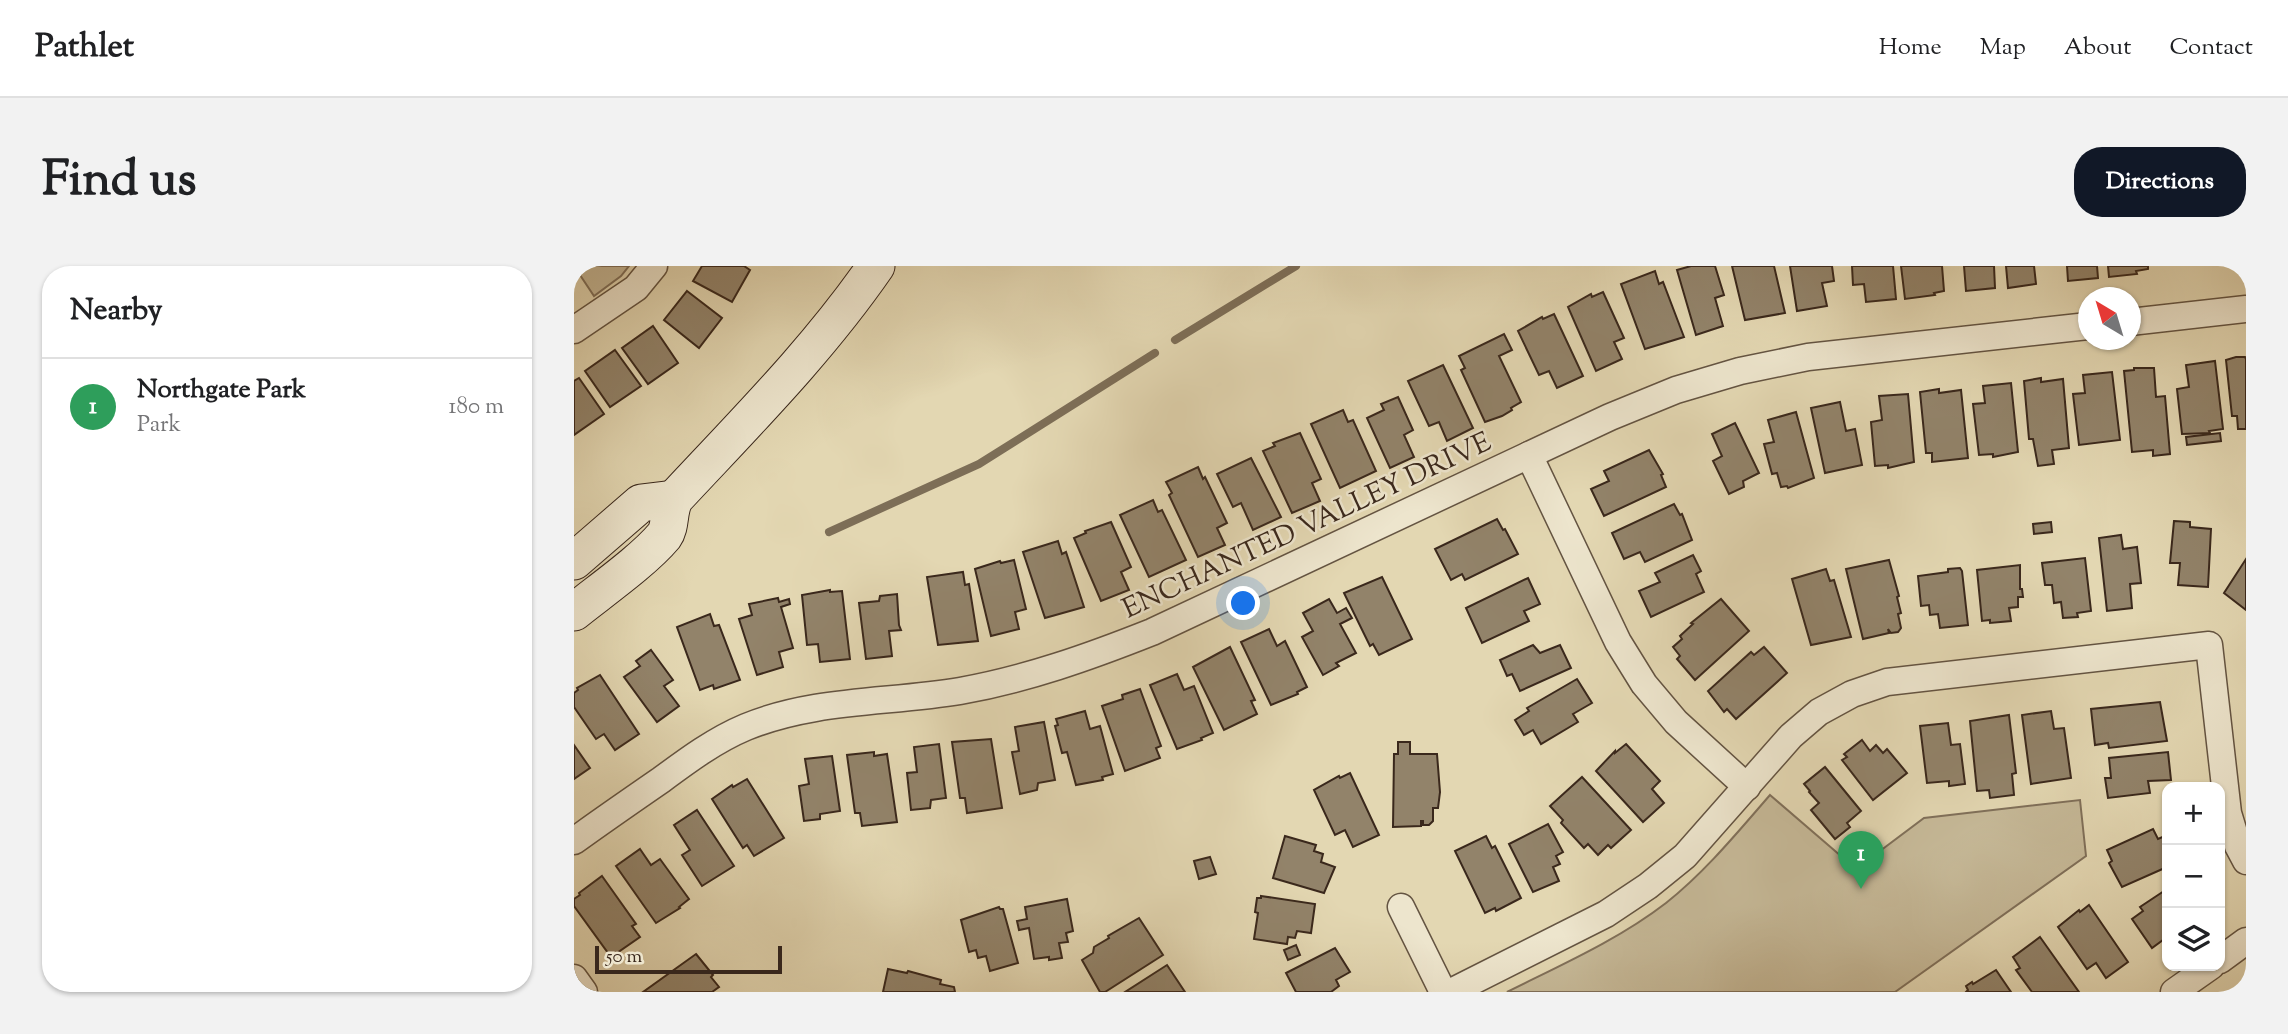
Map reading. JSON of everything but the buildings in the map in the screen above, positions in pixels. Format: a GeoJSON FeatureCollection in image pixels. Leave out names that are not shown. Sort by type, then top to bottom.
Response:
{"type":"FeatureCollection","features":[{"type":"Feature","properties":{"kind":"main road"},"geometry":{"type":"LineString","coordinates":[[574,612],[621,575],[666,534],[674,499],[788,376],[864,269]]}},
{"type":"Feature","properties":{"kind":"main road"},"geometry":{"type":"LineString","coordinates":[[574,561],[641,503],[674,499]]}},
{"type":"Feature","properties":{"kind":"street"},"geometry":{"type":"LineString","coordinates":[[574,330],[636,288],[654,266]]}},
{"type":"Feature","properties":{"kind":"street"},"geometry":{"type":"LineString","coordinates":[[2141,321],[2246,309]]}},
{"type":"Feature","properties":{"kind":"street","name":"ENCHANTED VALLEY DRIVE"},"geometry":{"type":"LineString","coordinates":[[574,841],[706,747],[746,727],[785,714],[822,706],[958,691],[1019,679],[1086,659],[1152,632],[1610,417],[1676,390],[1740,371],[1808,357],[2078,327]]}},
{"type":"Feature","properties":{"kind":"street"},"geometry":{"type":"LineString","coordinates":[[1529,455],[1618,642],[1644,684],[1676,722],[1747,786]]}},
{"type":"Feature","properties":{"kind":"street"},"geometry":{"type":"LineString","coordinates":[[1451,992],[1606,914],[1648,886],[1685,856],[1791,736],[1819,712],[1852,694],[1887,682],[2209,645],[2228,813],[2238,846],[2246,861]]}},
{"type":"Feature","properties":{"kind":"street"},"geometry":{"type":"LineString","coordinates":[[1401,907],[1443,992]]}},
{"type":"Feature","properties":{"kind":"street"},"geometry":{"type":"LineString","coordinates":[[2225,957],[2246,942]]}},
{"type":"Feature","properties":{"kind":"street"},"geometry":{"type":"LineString","coordinates":[[2174,992],[2204,971]]}},
{"type":"Feature","properties":{"kind":"street"},"geometry":{"type":"LineString","coordinates":[[574,978],[584,992]]}},
{"type":"Feature","properties":{"kind":"shaded area"},"geometry":{"type":"Polygon","coordinates":[[[574,266],[629,266],[621,276],[594,296],[574,266]]]}},
{"type":"Feature","properties":{"kind":"shaded area"},"geometry":{"type":"Polygon","coordinates":[[[1770,795],[1856,869],[1924,818],[2080,800],[2086,856],[1895,992],[1507,992],[1609,940],[1666,903],[1733,838],[1770,795]]]}},
{"type":"Feature","properties":{"kind":"waterway"},"geometry":{"type":"LineString","coordinates":[[1175,340],[1296,266]]}},
{"type":"Feature","properties":{"kind":"waterway"},"geometry":{"type":"LineString","coordinates":[[829,532],[979,464],[1155,353]]}},
{"type":"Feature","properties":{"kind":"place","name":"Northgate Park"},"geometry":{"type":"Point","coordinates":[1861,889]}}]}
